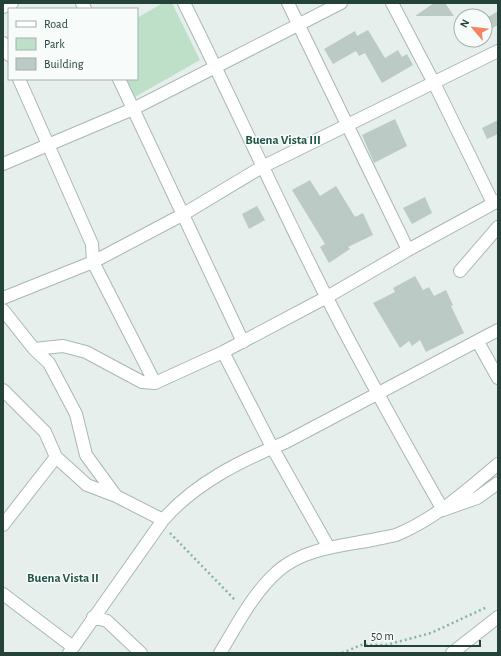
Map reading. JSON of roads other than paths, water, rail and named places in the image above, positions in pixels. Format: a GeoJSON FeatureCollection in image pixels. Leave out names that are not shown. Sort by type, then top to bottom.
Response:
{"type":"FeatureCollection","features":[{"type":"Feature","properties":{"kind":"street"},"geometry":{"type":"LineString","coordinates":[[3,7],[12,3]]}},
{"type":"Feature","properties":{"kind":"street"},"geometry":{"type":"LineString","coordinates":[[184,3],[262,167],[327,297],[377,394],[443,510]]}},
{"type":"Feature","properties":{"kind":"street"},"geometry":{"type":"LineString","coordinates":[[288,3],[408,250]]}},
{"type":"Feature","properties":{"kind":"street"},"geometry":{"type":"LineString","coordinates":[[3,164],[133,109],[216,68],[298,23],[341,3]]}},
{"type":"Feature","properties":{"kind":"street"},"geometry":{"type":"LineString","coordinates":[[34,349],[63,346],[86,352],[142,382],[155,383],[243,342],[327,297],[495,202],[392,3]]}},
{"type":"Feature","properties":{"kind":"street"},"geometry":{"type":"LineString","coordinates":[[3,43],[8,53]]}},
{"type":"Feature","properties":{"kind":"street"},"geometry":{"type":"LineString","coordinates":[[3,298],[93,262],[182,215],[262,167],[498,50]]}},
{"type":"Feature","properties":{"kind":"street"},"geometry":{"type":"LineString","coordinates":[[19,80],[92,244],[93,262],[155,383]]}},
{"type":"Feature","properties":{"kind":"street"},"geometry":{"type":"LineString","coordinates":[[119,80],[243,342]]}},
{"type":"Feature","properties":{"kind":"street"},"geometry":{"type":"LineString","coordinates":[[460,271],[498,227]]}},
{"type":"Feature","properties":{"kind":"street"},"geometry":{"type":"LineString","coordinates":[[3,310],[34,349],[49,362],[76,414],[86,455],[116,496]]}},
{"type":"Feature","properties":{"kind":"street"},"geometry":{"type":"LineString","coordinates":[[3,594],[71,650],[163,520],[178,502],[215,477],[251,456],[377,394],[478,342],[498,330]]}},
{"type":"Feature","properties":{"kind":"street"},"geometry":{"type":"LineString","coordinates":[[478,342],[498,378]]}},
{"type":"Feature","properties":{"kind":"street"},"geometry":{"type":"LineString","coordinates":[[223,352],[272,447],[329,548]]}},
{"type":"Feature","properties":{"kind":"street"},"geometry":{"type":"LineString","coordinates":[[3,390],[45,432],[56,457],[87,485],[116,496],[163,520]]}},
{"type":"Feature","properties":{"kind":"street"},"geometry":{"type":"LineString","coordinates":[[3,525],[56,457]]}},
{"type":"Feature","properties":{"kind":"street"},"geometry":{"type":"LineString","coordinates":[[443,510],[498,464]]}},
{"type":"Feature","properties":{"kind":"street"},"geometry":{"type":"LineString","coordinates":[[220,653],[261,589],[278,571],[297,558],[329,548],[395,535],[443,510],[477,498],[498,484]]}},
{"type":"Feature","properties":{"kind":"street"},"geometry":{"type":"LineString","coordinates":[[93,617],[107,621],[141,653]]}},
{"type":"Feature","properties":{"kind":"street"},"geometry":{"type":"LineString","coordinates":[[452,653],[498,617]]}},
{"type":"Feature","properties":{"kind":"district","name":"Buena Vista III"},"geometry":{"type":"Point","coordinates":[283,139]}},
{"type":"Feature","properties":{"kind":"district","name":"Buena Vista II"},"geometry":{"type":"Point","coordinates":[63,577]}}]}
